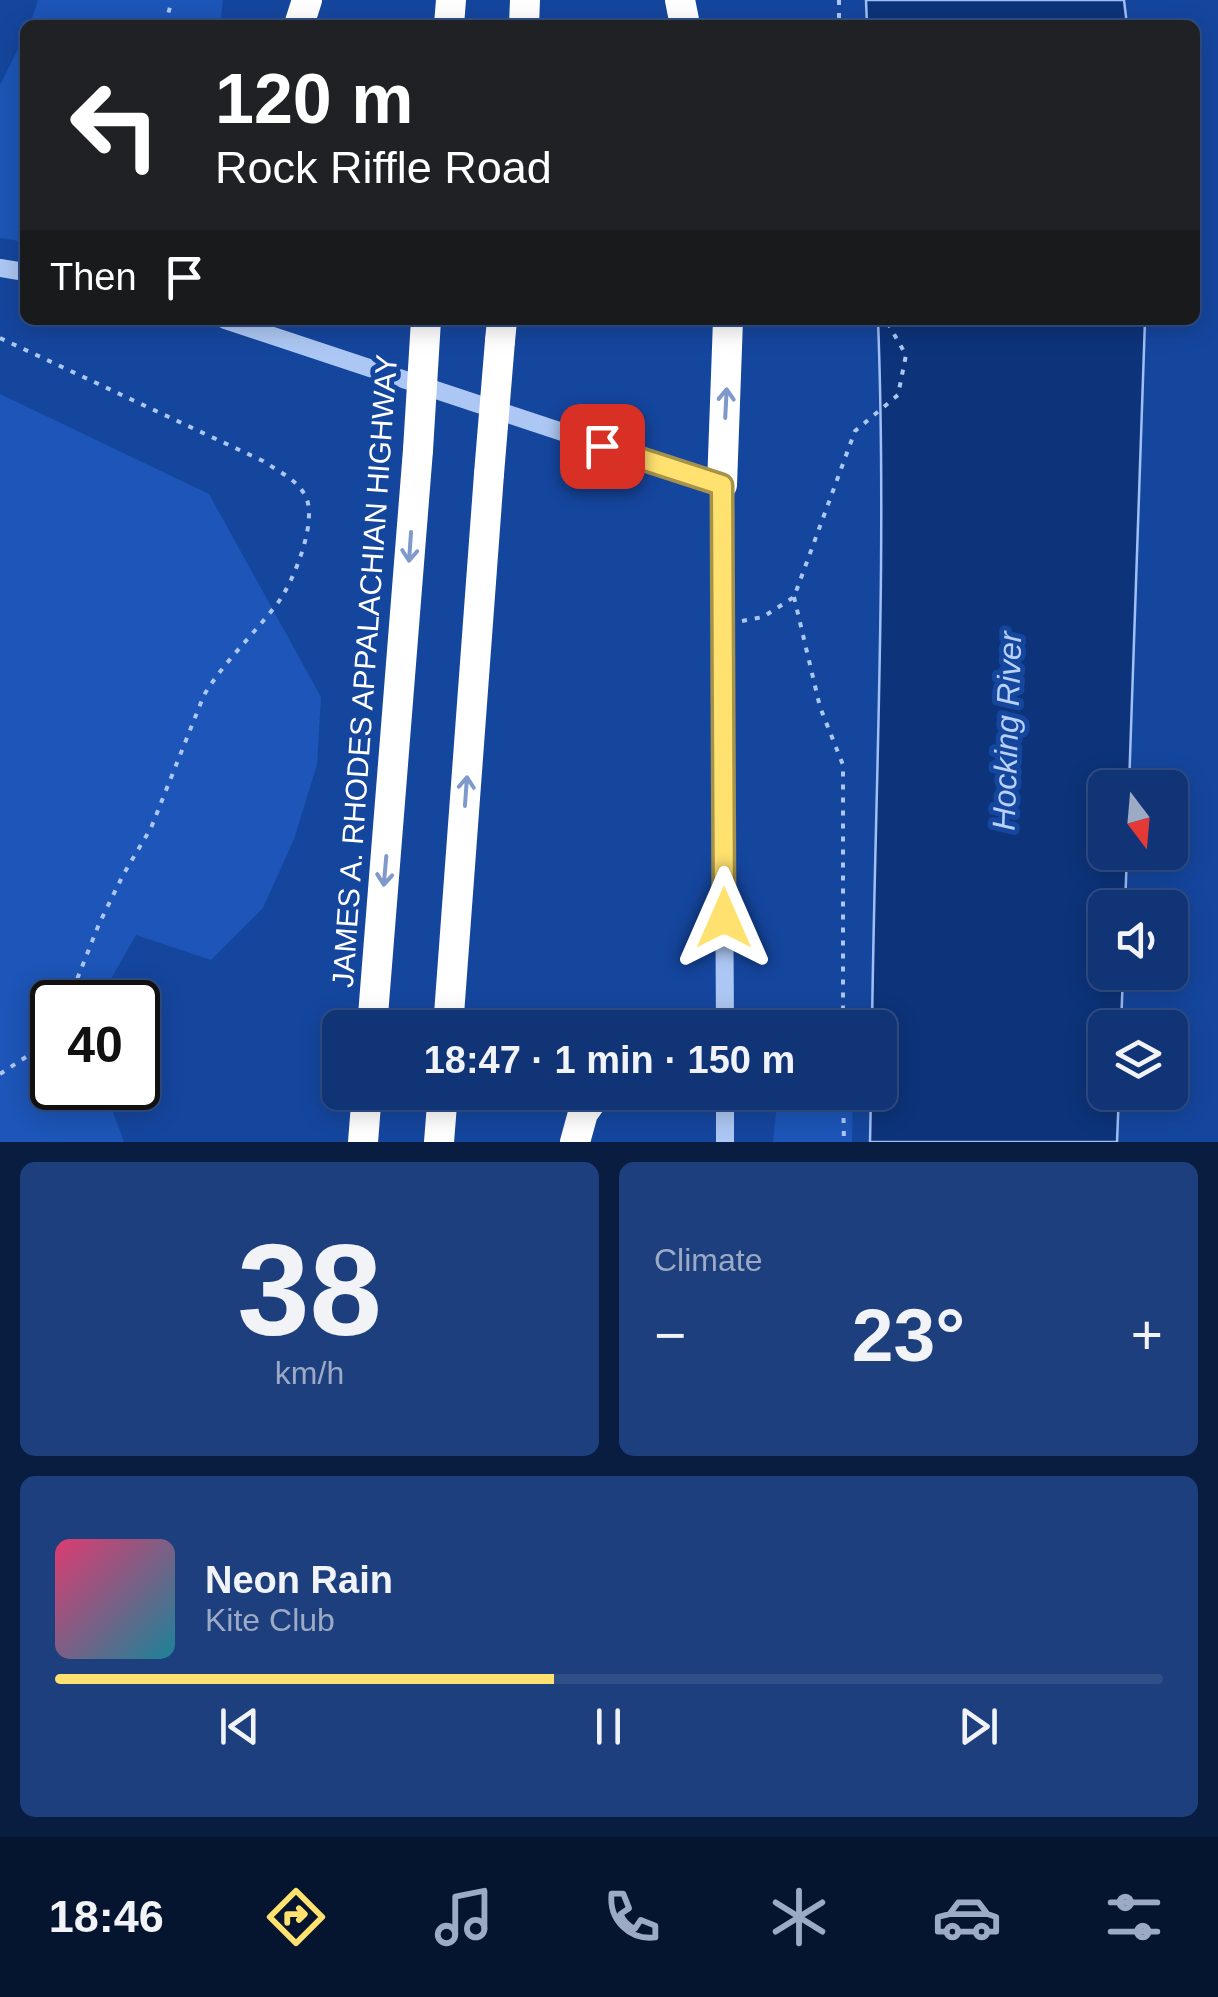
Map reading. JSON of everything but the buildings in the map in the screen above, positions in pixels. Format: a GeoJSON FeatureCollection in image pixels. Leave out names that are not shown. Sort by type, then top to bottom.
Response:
{"type":"FeatureCollection","features":[{"type":"Feature","properties":{"kind":"highway","name":"JAMES A. RHODES APPALACHIAN HIGHWAY"},"geometry":{"type":"LineString","coordinates":[[373,1010],[426,325]]}},
{"type":"Feature","properties":{"kind":"highway"},"geometry":{"type":"LineString","coordinates":[[722,485],[728,325]]}},
{"type":"Feature","properties":{"kind":"highway"},"geometry":{"type":"LineString","coordinates":[[449,1010],[501,330]]}},
{"type":"Feature","properties":{"kind":"highway"},"geometry":{"type":"LineString","coordinates":[[363,1142],[366,1110]]}},
{"type":"Feature","properties":{"kind":"highway"},"geometry":{"type":"LineString","coordinates":[[439,1142],[442,1110]]}},
{"type":"Feature","properties":{"kind":"highway"},"geometry":{"type":"LineString","coordinates":[[575,1142],[585,1110]]}},
{"type":"Feature","properties":{"kind":"street"},"geometry":{"type":"LineString","coordinates":[[240,325],[722,485],[725,1010]]}},
{"type":"Feature","properties":{"kind":"street"},"geometry":{"type":"LineString","coordinates":[[725,1110],[725,1142]]}},
{"type":"Feature","properties":{"kind":"path"},"geometry":{"type":"LineString","coordinates":[[844,1010],[843,764],[820,707],[794,597],[855,430],[898,395],[906,355],[889,325]]}},
{"type":"Feature","properties":{"kind":"path"},"geometry":{"type":"LineString","coordinates":[[0,338],[263,461],[296,482],[307,498],[311,514],[302,551],[280,600],[214,678],[204,696],[152,828],[123,875],[77,980]]}},
{"type":"Feature","properties":{"kind":"path"},"geometry":{"type":"LineString","coordinates":[[723,626],[763,617],[794,597]]}},
{"type":"Feature","properties":{"kind":"path"},"geometry":{"type":"LineString","coordinates":[[0,1074],[30,1054]]}},
{"type":"Feature","properties":{"kind":"path"},"geometry":{"type":"LineString","coordinates":[[844,1110],[844,1142]]}},
{"type":"Feature","properties":{"kind":"shaded area"},"geometry":{"type":"Polygon","coordinates":[[[38,0],[223,0],[221,20],[32,20],[38,0]]]}},
{"type":"Feature","properties":{"kind":"shaded area"},"geometry":{"type":"Polygon","coordinates":[[[20,45],[20,241],[0,238],[0,85],[20,45]]]}},
{"type":"Feature","properties":{"kind":"shaded area"},"geometry":{"type":"Polygon","coordinates":[[[0,394],[209,494],[321,697],[317,765],[294,839],[263,908],[211,960],[136,935],[110,980],[30,980],[30,1110],[112,1110],[124,1142],[0,1142],[0,394]]]}},
{"type":"Feature","properties":{"kind":"shaded area"},"geometry":{"type":"Polygon","coordinates":[[[776,1110],[853,1110],[852,1142],[773,1142],[776,1110]]]}},
{"type":"Feature","properties":{"kind":"water"},"geometry":{"type":"Polygon","coordinates":[[[866,0],[1124,0],[1126,20],[867,20],[866,0]]]}},
{"type":"Feature","properties":{"kind":"water","name":"Hocking River"},"geometry":{"type":"Polygon","coordinates":[[[878,325],[1145,325],[1130,770],[1088,770],[1088,870],[1126,870],[1126,890],[1088,890],[1088,990],[1122,990],[1122,1010],[1088,1010],[1088,1110],[1118,1110],[1117,1142],[870,1142],[871,1110],[897,1110],[897,1010],[872,1010],[881,585],[878,325]]]}},
{"type":"Feature","properties":{"kind":"route"},"geometry":{"type":"LineString","coordinates":[[602,446],[722,485],[724,918]]}}]}
